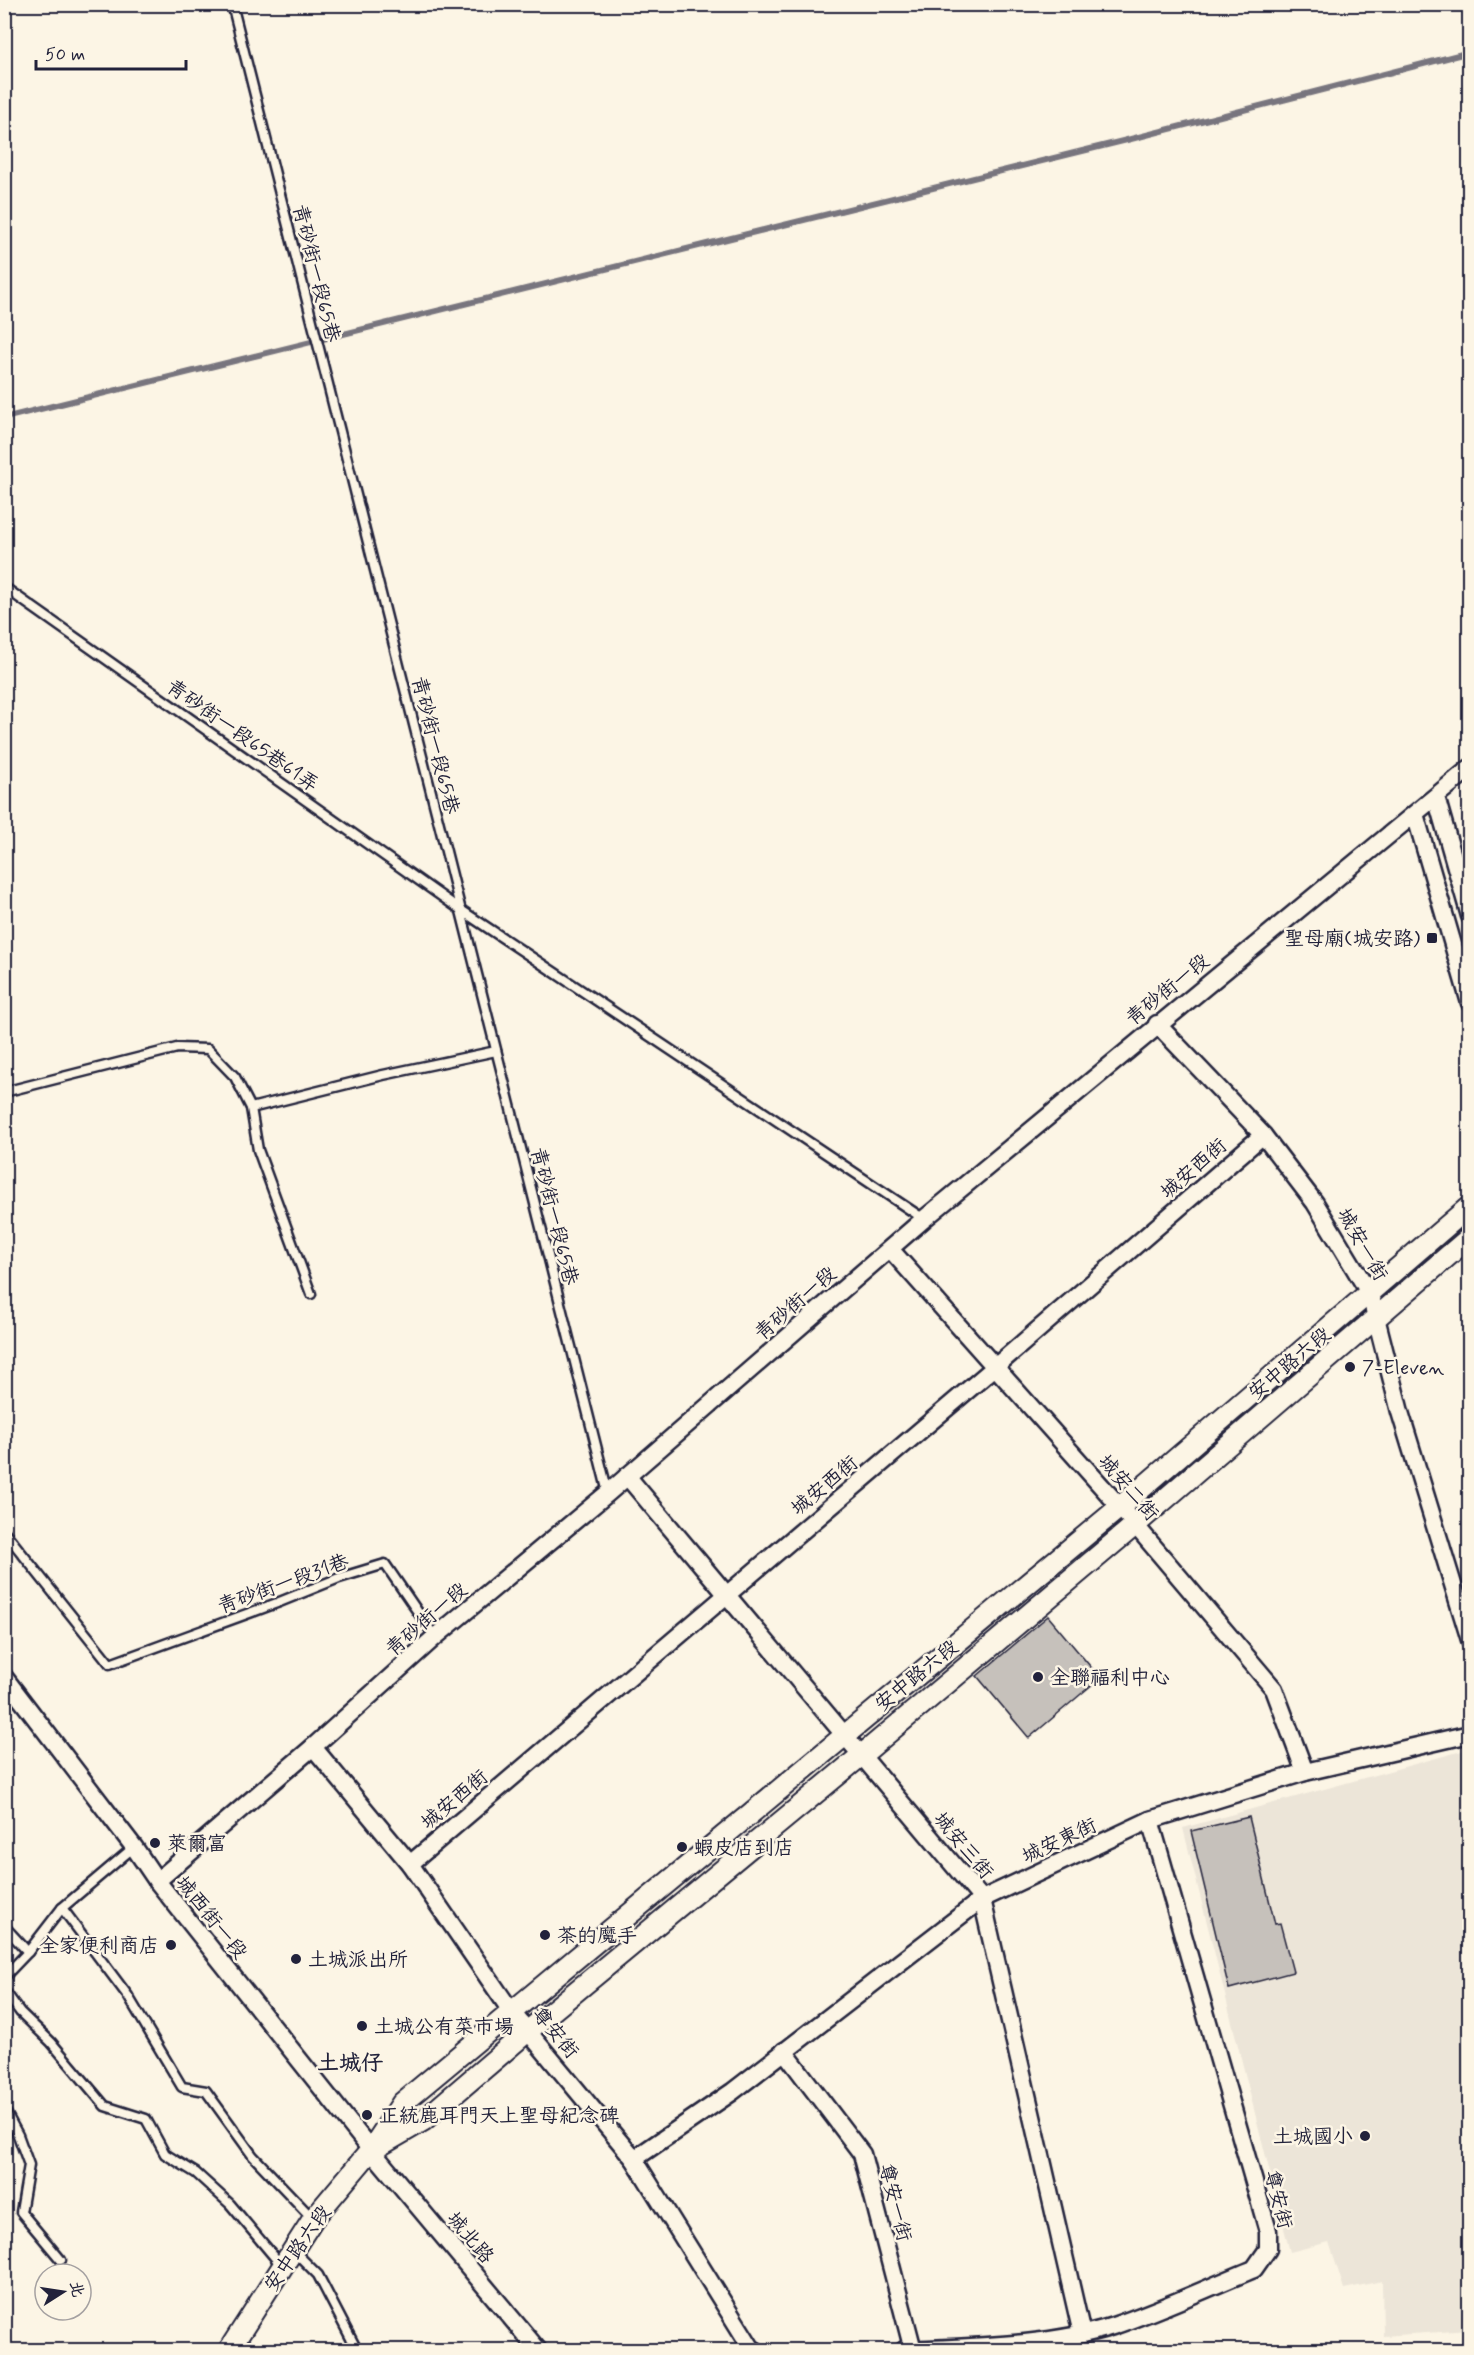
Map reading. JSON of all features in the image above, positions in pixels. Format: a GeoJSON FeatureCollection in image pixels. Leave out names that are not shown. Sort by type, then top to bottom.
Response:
{"type":"FeatureCollection","features":[{"type":"Feature","properties":{"kind":"street","name":"青砂街一段"},"geometry":{"type":"LineString","coordinates":[[157,1881],[313,1747],[435,1637],[608,1493],[924,1219],[1157,1024],[1470,768]]}},
{"type":"Feature","properties":{"kind":"street"},"geometry":{"type":"LineString","coordinates":[[1436,797],[1470,916]]}},
{"type":"Feature","properties":{"kind":"street"},"geometry":{"type":"LineString","coordinates":[[1415,814],[1470,1003]]}},
{"type":"Feature","properties":{"kind":"street","name":"城安一街"},"geometry":{"type":"LineString","coordinates":[[1157,1024],[1263,1135],[1315,1203],[1370,1294],[1400,1412],[1470,1640]]}},
{"type":"Feature","properties":{"kind":"street","name":"城安西街"},"geometry":{"type":"LineString","coordinates":[[410,1864],[995,1367],[1263,1135]]}},
{"type":"Feature","properties":{"kind":"street","name":"安中路六段"},"geometry":{"type":"LineString","coordinates":[[229,2350],[313,2219],[371,2150],[402,2103],[1120,1507],[1470,1206]]}},
{"type":"Feature","properties":{"kind":"street","name":"安中路六段"},"geometry":{"type":"LineString","coordinates":[[371,2150],[424,2120],[1135,1525],[1470,1237]]}},
{"type":"Feature","properties":{"kind":"street","name":"城安二街"},"geometry":{"type":"LineString","coordinates":[[890,1249],[1120,1507],[1274,1689],[1305,1772]]}},
{"type":"Feature","properties":{"kind":"street","name":"城安三街"},"geometry":{"type":"LineString","coordinates":[[627,1476],[863,1754],[982,1899],[1082,2334]]}},
{"type":"Feature","properties":{"kind":"street","name":"城西街一段"},"geometry":{"type":"LineString","coordinates":[[4,1677],[134,1847],[157,1881],[371,2150]]}},
{"type":"Feature","properties":{"kind":"street","name":"城安東街"},"geometry":{"type":"LineString","coordinates":[[634,2159],[732,2092],[982,1899],[1150,1820],[1305,1772],[1470,1734]]}},
{"type":"Feature","properties":{"kind":"street","name":"尊安街"},"geometry":{"type":"LineString","coordinates":[[313,1747],[410,1864],[511,2011],[634,2159],[755,2350]]}},
{"type":"Feature","properties":{"kind":"street","name":"尊安街"},"geometry":{"type":"LineString","coordinates":[[903,2350],[1009,2344],[1082,2334],[1112,2326],[1254,2269],[1268,2250],[1268,2231],[1150,1820]]}},
{"type":"Feature","properties":{"kind":"street","name":"尊安一街"},"geometry":{"type":"LineString","coordinates":[[784,2052],[862,2154],[913,2350]]}},
{"type":"Feature","properties":{"kind":"street","name":"城北路"},"geometry":{"type":"LineString","coordinates":[[371,2150],[538,2350]]}},
{"type":"Feature","properties":{"kind":"lane","name":"青砂街一段65巷"},"geometry":{"type":"LineString","coordinates":[[232,4],[608,1493]]}},
{"type":"Feature","properties":{"kind":"lane","name":"青砂街一段65巷61弄"},"geometry":{"type":"LineString","coordinates":[[4,587],[461,910],[924,1219]]}},
{"type":"Feature","properties":{"kind":"lane"},"geometry":{"type":"LineString","coordinates":[[4,1092],[177,1048],[208,1049],[235,1077],[251,1108],[258,1150],[311,1294]]}},
{"type":"Feature","properties":{"kind":"lane"},"geometry":{"type":"LineString","coordinates":[[251,1108],[383,1074],[496,1051]]}},
{"type":"Feature","properties":{"kind":"lane","name":"青砂街一段31巷"},"geometry":{"type":"LineString","coordinates":[[4,1531],[110,1664],[339,1578],[385,1564],[435,1637]]}},
{"type":"Feature","properties":{"kind":"lane"},"geometry":{"type":"LineString","coordinates":[[4,1977],[28,1952],[62,1908],[134,1847]]}},
{"type":"Feature","properties":{"kind":"lane"},"geometry":{"type":"LineString","coordinates":[[62,1908],[128,1996],[182,2087],[206,2091],[253,2156],[313,2219]]}},
{"type":"Feature","properties":{"kind":"lane"},"geometry":{"type":"LineString","coordinates":[[4,1926],[28,1952]]}},
{"type":"Feature","properties":{"kind":"lane"},"geometry":{"type":"LineString","coordinates":[[4,1990],[20,2012],[51,2042],[105,2106],[146,2119],[165,2154],[196,2173],[287,2258],[318,2275],[357,2350]]}},
{"type":"Feature","properties":{"kind":"lane"},"geometry":{"type":"LineString","coordinates":[[4,2109],[18,2135],[28,2165],[21,2212],[61,2260]]}},
{"type":"Feature","properties":{"kind":"shaded area","name":"土城國小"},"geometry":{"type":"Polygon","coordinates":[[[1469,1749],[1469,2330],[1383,2336],[1382,2281],[1344,2289],[1329,2242],[1290,2252],[1183,1828],[1469,1749]]]}},
{"type":"Feature","properties":{"kind":"building","name":"全聯福利中心"},"geometry":{"type":"Polygon","coordinates":[[[1048,1616],[1100,1678],[1029,1738],[977,1676],[1048,1616]]]}},
{"type":"Feature","properties":{"kind":"building"},"geometry":{"type":"Polygon","coordinates":[[[1249,1817],[1275,1924],[1280,1923],[1293,1972],[1229,1989],[1191,1831],[1249,1817]]]}},
{"type":"Feature","properties":{"kind":"waterway"},"geometry":{"type":"LineString","coordinates":[[4,418],[1127,140],[1470,52]]}},
{"type":"Feature","properties":{"kind":"place","name":"聖母廟(城安路)"},"geometry":{"type":"Point","coordinates":[1432,938]}},
{"type":"Feature","properties":{"kind":"place","name":"7-Eleven"},"geometry":{"type":"Point","coordinates":[1350,1367]}},
{"type":"Feature","properties":{"kind":"place","name":"全聯福利中心"},"geometry":{"type":"Point","coordinates":[1038,1677]}},
{"type":"Feature","properties":{"kind":"place","name":"萊爾富"},"geometry":{"type":"Point","coordinates":[155,1843]}},
{"type":"Feature","properties":{"kind":"place","name":"蝦皮店到店"},"geometry":{"type":"Point","coordinates":[682,1847]}},
{"type":"Feature","properties":{"kind":"place","name":"茶的魔手"},"geometry":{"type":"Point","coordinates":[545,1935]}},
{"type":"Feature","properties":{"kind":"place","name":"全家便利商店"},"geometry":{"type":"Point","coordinates":[171,1945]}},
{"type":"Feature","properties":{"kind":"place","name":"土城派出所"},"geometry":{"type":"Point","coordinates":[296,1959]}},
{"type":"Feature","properties":{"kind":"place","name":"土城公有菜市場"},"geometry":{"type":"Point","coordinates":[362,2026]}},
{"type":"Feature","properties":{"kind":"place","name":"正統鹿耳門天上聖母紀念碑"},"geometry":{"type":"Point","coordinates":[367,2115]}},
{"type":"Feature","properties":{"kind":"place","name":"土城國小"},"geometry":{"type":"Point","coordinates":[1365,2136]}},
{"type":"Feature","properties":{"kind":"district","name":"土城仔"},"geometry":{"type":"Point","coordinates":[350,2062]}}]}
